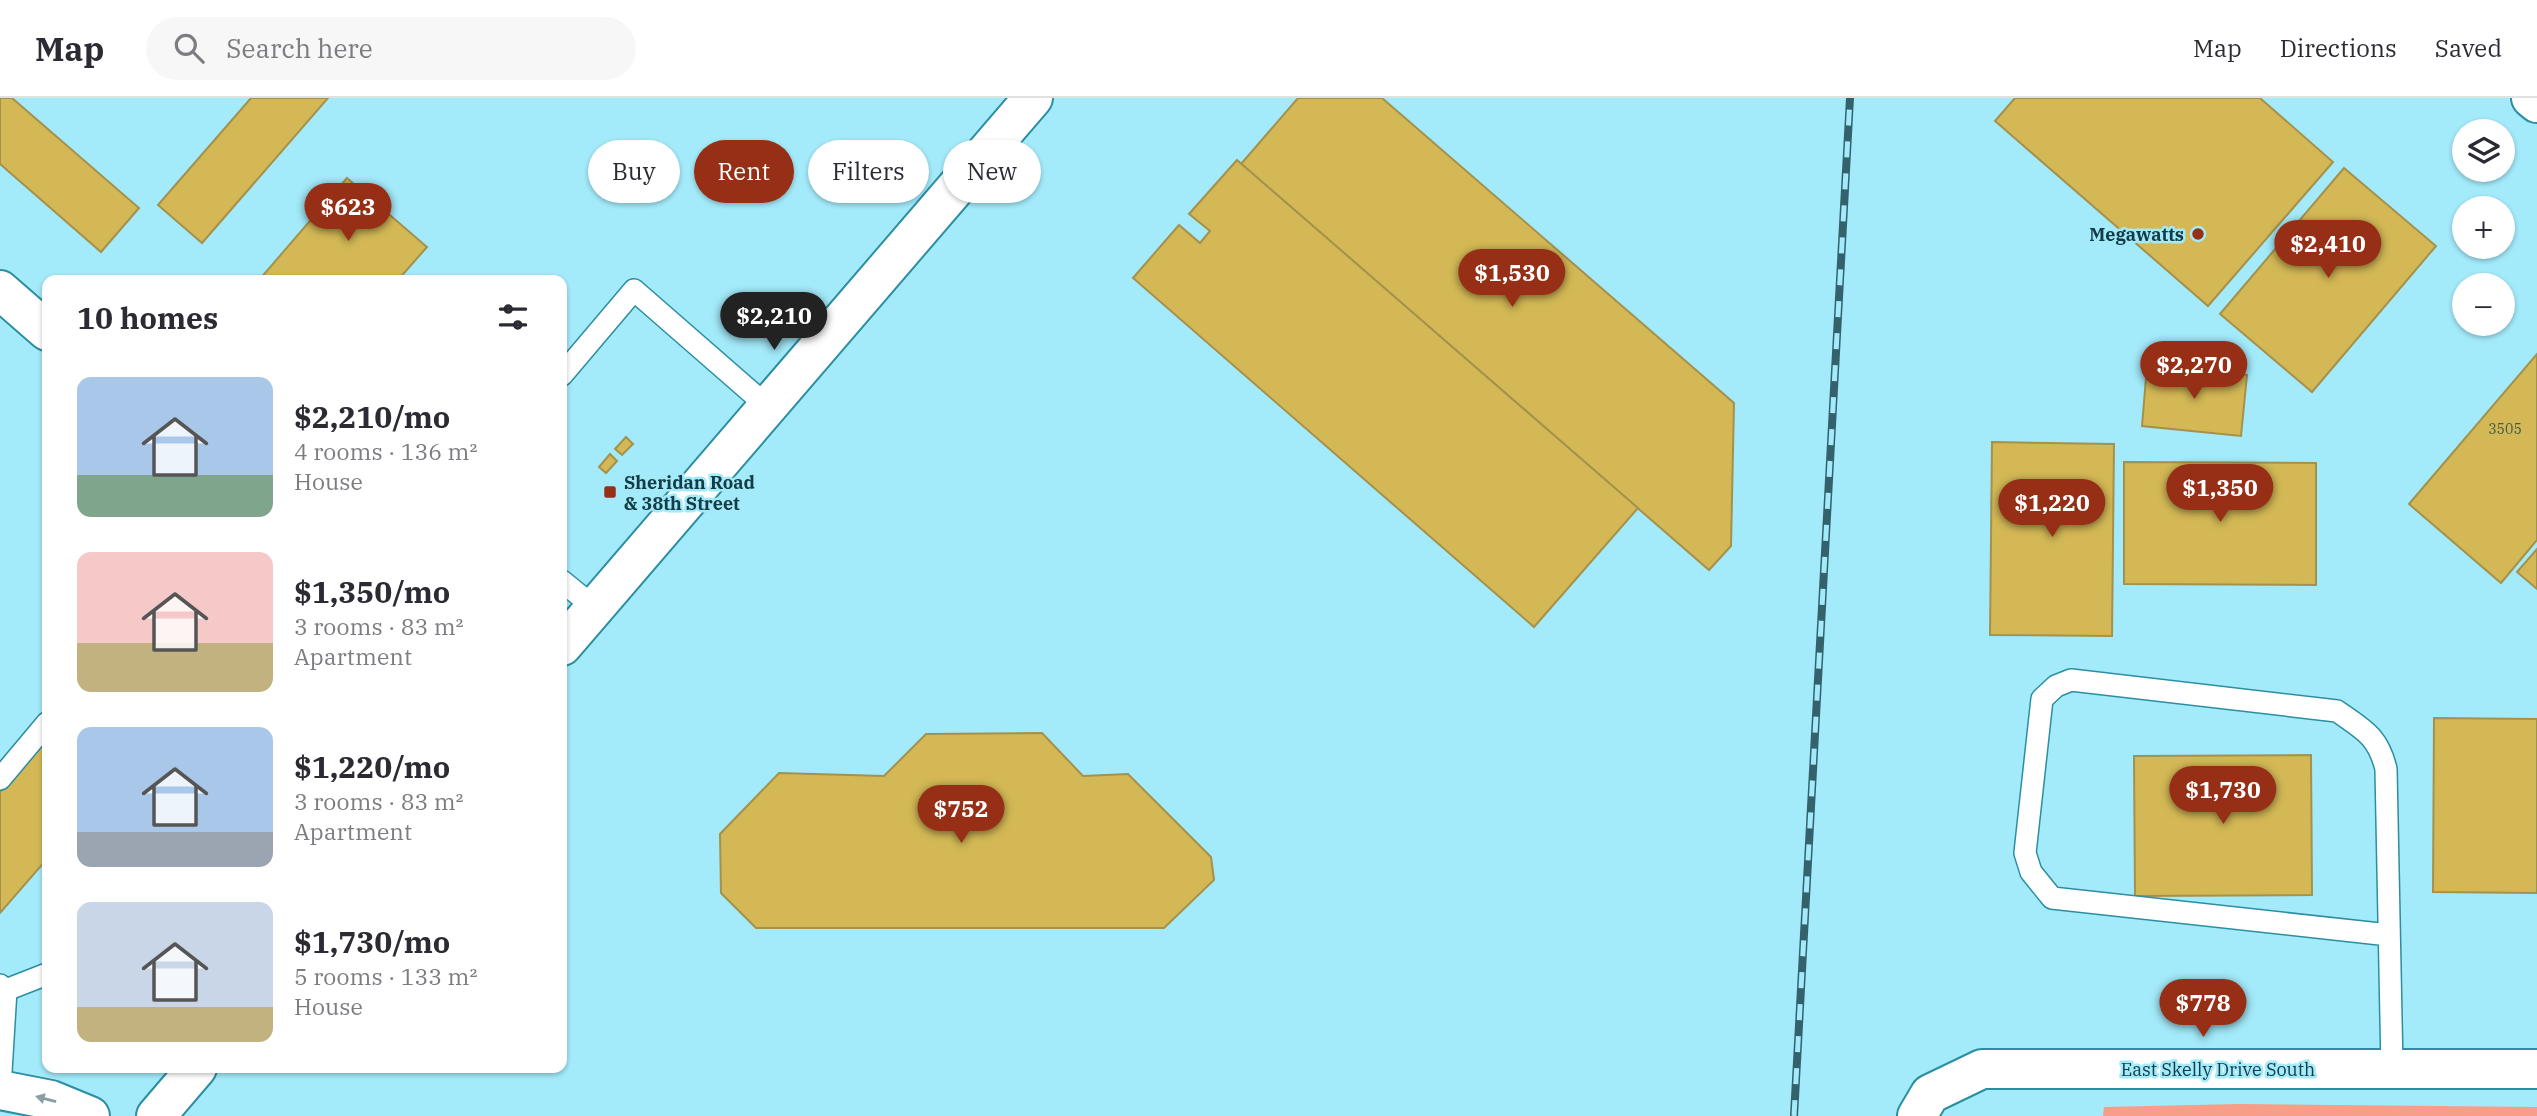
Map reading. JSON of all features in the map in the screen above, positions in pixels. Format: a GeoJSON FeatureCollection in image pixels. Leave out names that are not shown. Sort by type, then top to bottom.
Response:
{"type":"FeatureCollection","features":[{"type":"Feature","properties":{"kind":"main road"},"geometry":{"type":"LineString","coordinates":[[567,640],[1033,98]]}},
{"type":"Feature","properties":{"kind":"main road"},"geometry":{"type":"LineString","coordinates":[[2531,98],[2537,103]]}},
{"type":"Feature","properties":{"kind":"main road"},"geometry":{"type":"LineString","coordinates":[[0,289],[42,327]]}},
{"type":"Feature","properties":{"kind":"main road","name":"East Skelly Drive South"},"geometry":{"type":"LineString","coordinates":[[1917,1116],[1930,1094],[1982,1069],[2537,1069]]}},
{"type":"Feature","properties":{"kind":"main road"},"geometry":{"type":"LineString","coordinates":[[156,1116],[193,1073]]}},
{"type":"Feature","properties":{"kind":"main road"},"geometry":{"type":"LineString","coordinates":[[0,1089],[51,1100],[90,1116]]}},
{"type":"Feature","properties":{"kind":"lane"},"geometry":{"type":"LineString","coordinates":[[567,369],[634,290],[767,406]]}},
{"type":"Feature","properties":{"kind":"lane"},"geometry":{"type":"LineString","coordinates":[[567,585],[595,608]]}},
{"type":"Feature","properties":{"kind":"lane"},"geometry":{"type":"LineString","coordinates":[[2389,936],[2052,898],[2031,872],[2025,853],[2042,699],[2056,686],[2071,680],[2337,711],[2364,730],[2381,749],[2386,769],[2392,1069]]}},
{"type":"Feature","properties":{"kind":"lane"},"geometry":{"type":"LineString","coordinates":[[0,779],[42,729]]}},
{"type":"Feature","properties":{"kind":"lane"},"geometry":{"type":"LineString","coordinates":[[0,1089],[3,987],[42,975]]}},
{"type":"Feature","properties":{"kind":"shaded area"},"geometry":{"type":"Polygon","coordinates":[[[2239,1104],[2537,1107],[2537,1116],[2103,1116],[2104,1107],[2239,1104]]]}},
{"type":"Feature","properties":{"kind":"building"},"geometry":{"type":"Polygon","coordinates":[[[0,98],[12,98],[139,208],[101,252],[0,164],[0,98]]]}},
{"type":"Feature","properties":{"kind":"building"},"geometry":{"type":"Polygon","coordinates":[[[251,98],[328,98],[202,243],[158,205],[251,98]]]}},
{"type":"Feature","properties":{"kind":"building"},"geometry":{"type":"Polygon","coordinates":[[[1298,98],[1382,98],[1734,403],[1731,546],[1709,570],[1241,164],[1298,98]]]}},
{"type":"Feature","properties":{"kind":"building","name":"Megawatts"},"geometry":{"type":"Polygon","coordinates":[[[2015,98],[2260,98],[2333,162],[2208,306],[1995,121],[2015,98]]]}},
{"type":"Feature","properties":{"kind":"building"},"geometry":{"type":"Polygon","coordinates":[[[1237,160],[1638,508],[1534,627],[1133,278],[1179,225],[1200,243],[1210,231],[1189,214],[1237,160]]]}},
{"type":"Feature","properties":{"kind":"building"},"geometry":{"type":"Polygon","coordinates":[[[2344,168],[2436,246],[2312,392],[2220,314],[2344,168]]]}},
{"type":"Feature","properties":{"kind":"building"},"geometry":{"type":"Polygon","coordinates":[[[347,178],[427,247],[402,275],[263,275],[347,178]]]}},
{"type":"Feature","properties":{"kind":"building"},"geometry":{"type":"Polygon","coordinates":[[[2537,354],[2537,540],[2501,583],[2409,504],[2537,354]]]}},
{"type":"Feature","properties":{"kind":"building"},"geometry":{"type":"Polygon","coordinates":[[[2147,366],[2247,375],[2241,436],[2142,426],[2147,366]]]}},
{"type":"Feature","properties":{"kind":"building"},"geometry":{"type":"Polygon","coordinates":[[[626,437],[633,444],[622,455],[615,449],[626,437]]]}},
{"type":"Feature","properties":{"kind":"building"},"geometry":{"type":"Polygon","coordinates":[[[1992,442],[2114,444],[2112,636],[1990,635],[1992,442]]]}},
{"type":"Feature","properties":{"kind":"building"},"geometry":{"type":"Polygon","coordinates":[[[610,454],[617,461],[606,473],[599,467],[610,454]]]}},
{"type":"Feature","properties":{"kind":"building"},"geometry":{"type":"Polygon","coordinates":[[[2124,462],[2316,463],[2316,585],[2124,584],[2124,462]]]}},
{"type":"Feature","properties":{"kind":"building"},"geometry":{"type":"Polygon","coordinates":[[[2537,549],[2537,589],[2517,572],[2537,549]]]}},
{"type":"Feature","properties":{"kind":"building"},"geometry":{"type":"Polygon","coordinates":[[[2434,718],[2537,719],[2537,893],[2433,892],[2434,718]]]}},
{"type":"Feature","properties":{"kind":"building"},"geometry":{"type":"Polygon","coordinates":[[[1042,733],[1083,776],[1128,774],[1211,857],[1214,880],[1164,928],[756,928],[721,893],[720,834],[779,773],[884,776],[926,734],[1042,733]]]}},
{"type":"Feature","properties":{"kind":"building"},"geometry":{"type":"Polygon","coordinates":[[[42,744],[42,865],[0,913],[0,792],[42,744]]]}},
{"type":"Feature","properties":{"kind":"building"},"geometry":{"type":"Polygon","coordinates":[[[2311,755],[2312,895],[2135,896],[2134,756],[2311,755]]]}},
{"type":"Feature","properties":{"kind":"railway"},"geometry":{"type":"LineString","coordinates":[[1794,1116],[1850,98]]}},
{"type":"Feature","properties":{"kind":"place","name":"Megawatts"},"geometry":{"type":"Point","coordinates":[2198,234]}},
{"type":"Feature","properties":{"kind":"place","name":"Sheridan Road & 38th Street"},"geometry":{"type":"Point","coordinates":[610,492]}}]}
